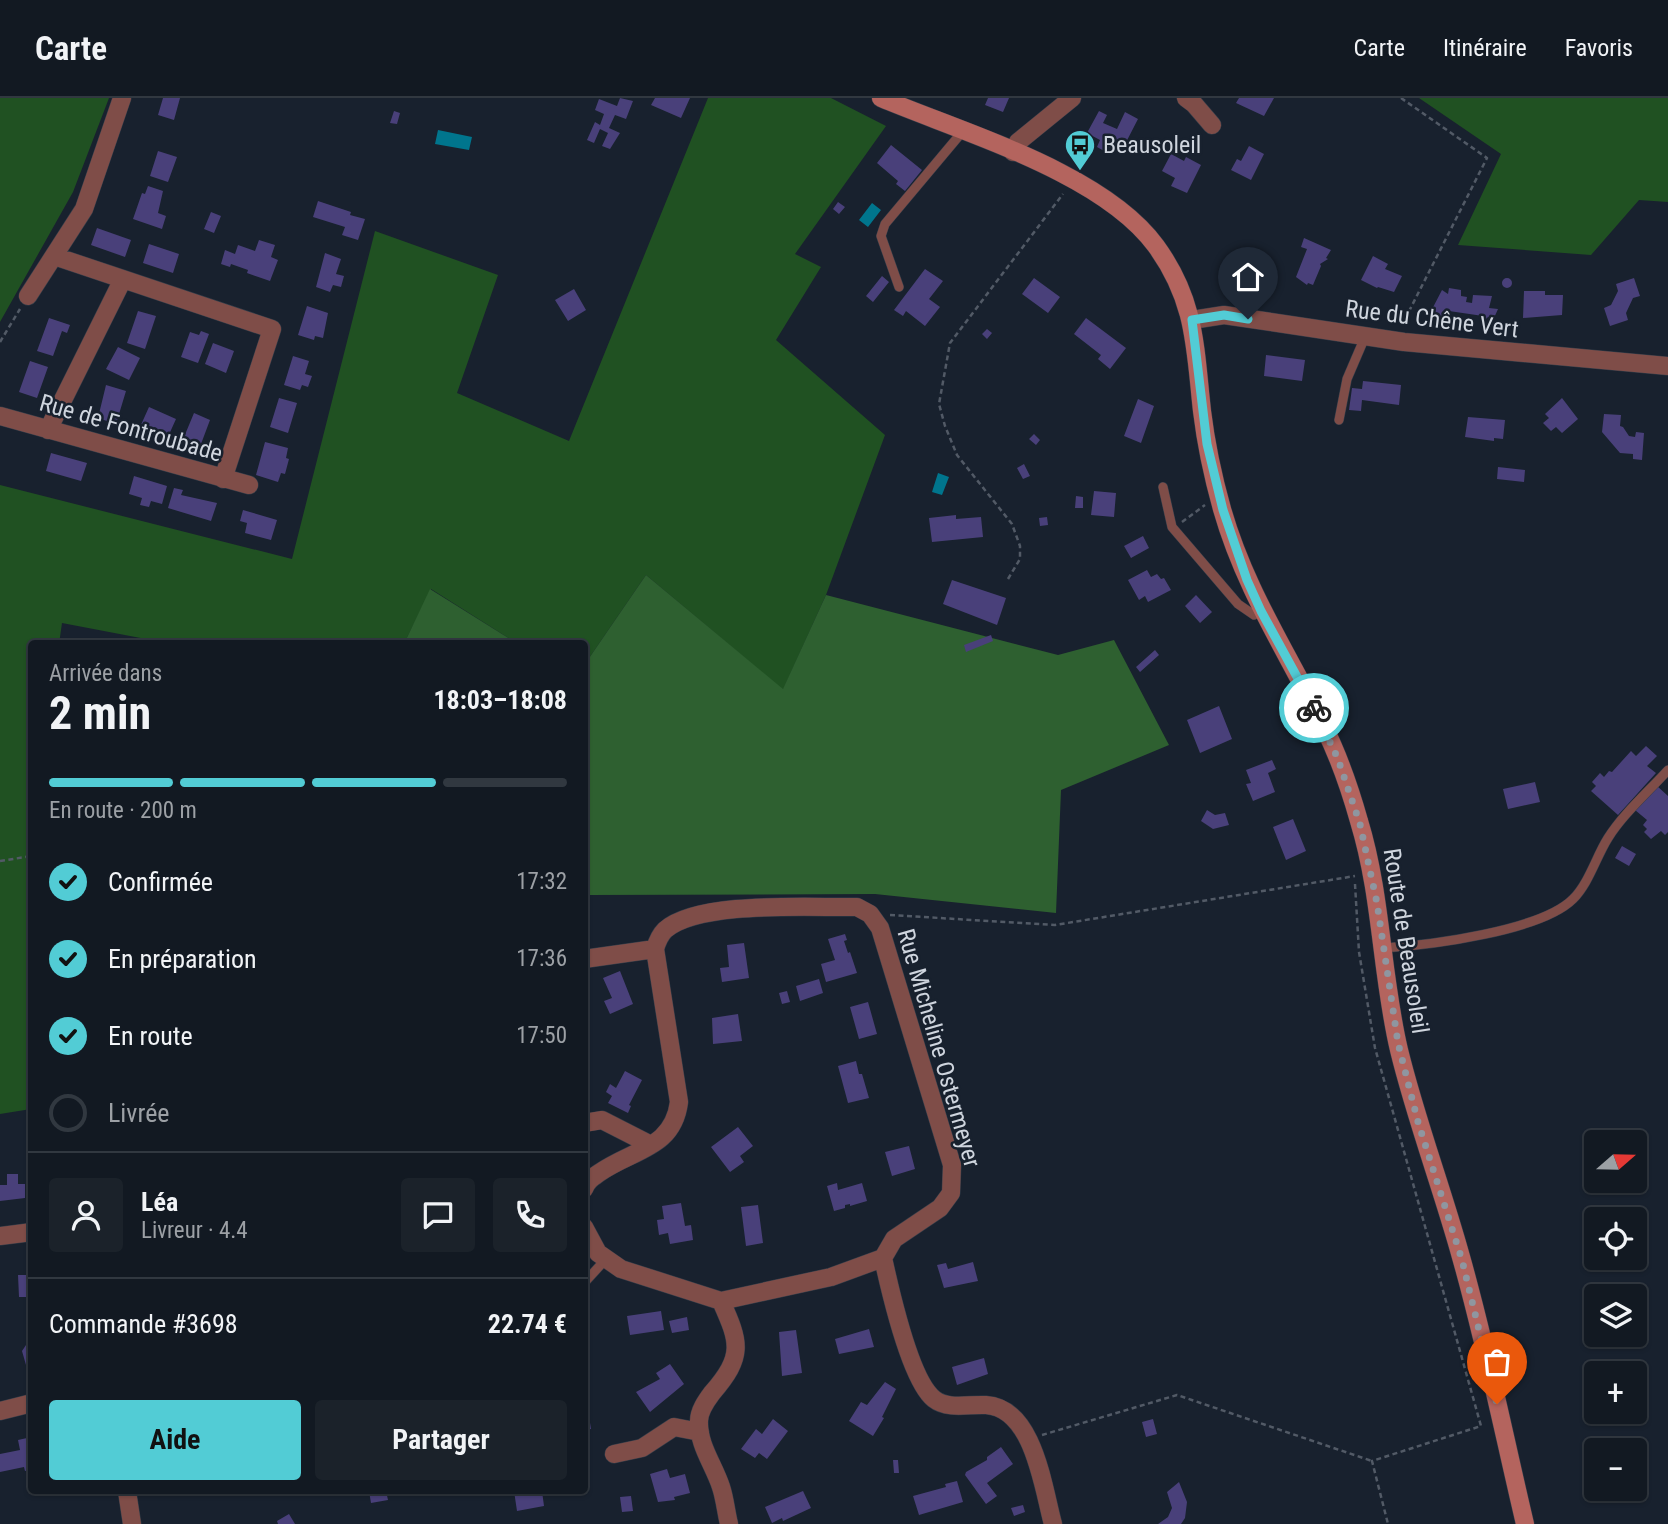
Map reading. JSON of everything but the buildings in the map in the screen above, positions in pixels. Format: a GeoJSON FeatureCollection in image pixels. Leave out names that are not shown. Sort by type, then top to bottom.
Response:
{"type":"FeatureCollection","features":[{"type":"Feature","properties":{"kind":"main road","name":"Route de Beausoleil"},"geometry":{"type":"LineString","coordinates":[[881,98],[1013,152],[1098,193],[1124,212],[1154,243],[1180,286],[1192,320],[1202,411],[1213,473],[1233,542],[1261,611],[1325,730],[1349,790],[1372,873],[1393,1017],[1406,1077],[1462,1260],[1525,1524]]}},
{"type":"Feature","properties":{"kind":"street"},"geometry":{"type":"LineString","coordinates":[[29,296],[84,209],[122,98]]}},
{"type":"Feature","properties":{"kind":"street"},"geometry":{"type":"LineString","coordinates":[[1013,152],[1018,142],[1072,98]]}},
{"type":"Feature","properties":{"kind":"street"},"geometry":{"type":"LineString","coordinates":[[1186,98],[1212,125]]}},
{"type":"Feature","properties":{"kind":"street"},"geometry":{"type":"LineString","coordinates":[[54,256],[272,329],[223,479]]}},
{"type":"Feature","properties":{"kind":"street"},"geometry":{"type":"LineString","coordinates":[[48,430],[123,279]]}},
{"type":"Feature","properties":{"kind":"street","name":"Rue du Chêne Vert"},"geometry":{"type":"LineString","coordinates":[[1192,320],[1224,315],[1395,341],[1668,366]]}},
{"type":"Feature","properties":{"kind":"street","name":"Rue de Fontroubade"},"geometry":{"type":"LineString","coordinates":[[0,416],[249,485]]}},
{"type":"Feature","properties":{"kind":"street","name":"Rue Micheline Ostermeyer"},"geometry":{"type":"LineString","coordinates":[[656,949],[658,939],[664,931],[676,923],[725,909],[857,907],[870,914],[880,928],[952,1165],[953,1182],[951,1193],[940,1208],[894,1239],[883,1258]]}},
{"type":"Feature","properties":{"kind":"street"},"geometry":{"type":"LineString","coordinates":[[588,958],[656,949],[678,1102],[677,1118],[670,1132],[616,1161],[588,1182]]}},
{"type":"Feature","properties":{"kind":"street"},"geometry":{"type":"LineString","coordinates":[[588,1122],[602,1120],[650,1145]]}},
{"type":"Feature","properties":{"kind":"street"},"geometry":{"type":"LineString","coordinates":[[0,1236],[28,1232]]}},
{"type":"Feature","properties":{"kind":"street"},"geometry":{"type":"LineString","coordinates":[[588,1234],[598,1253],[621,1269],[721,1301],[831,1277],[883,1258],[913,1364],[923,1387],[935,1400],[948,1405],[990,1405],[1008,1413],[1021,1425],[1029,1438],[1053,1524]]}},
{"type":"Feature","properties":{"kind":"street"},"geometry":{"type":"LineString","coordinates":[[721,1301],[734,1329],[736,1351],[730,1373],[705,1401],[699,1420],[701,1440],[721,1487],[729,1524]]}},
{"type":"Feature","properties":{"kind":"street"},"geometry":{"type":"LineString","coordinates":[[0,1411],[28,1404]]}},
{"type":"Feature","properties":{"kind":"street"},"geometry":{"type":"LineString","coordinates":[[614,1454],[642,1448],[674,1427],[700,1432]]}},
{"type":"Feature","properties":{"kind":"street"},"geometry":{"type":"LineString","coordinates":[[127,1494],[132,1524]]}},
{"type":"Feature","properties":{"kind":"lane"},"geometry":{"type":"LineString","coordinates":[[899,287],[881,236],[885,224],[963,131]]}},
{"type":"Feature","properties":{"kind":"lane"},"geometry":{"type":"LineString","coordinates":[[1339,420],[1347,379],[1366,337]]}},
{"type":"Feature","properties":{"kind":"lane"},"geometry":{"type":"LineString","coordinates":[[1163,487],[1172,527],[1238,604],[1254,615],[1261,611]]}},
{"type":"Feature","properties":{"kind":"lane"},"geometry":{"type":"LineString","coordinates":[[1384,948],[1515,927],[1547,917],[1563,908],[1576,896],[1608,836],[1668,770]]}},
{"type":"Feature","properties":{"kind":"lane"},"geometry":{"type":"LineString","coordinates":[[588,1279],[606,1259]]}},
{"type":"Feature","properties":{"kind":"path"},"geometry":{"type":"LineString","coordinates":[[1395,341],[1487,158],[1401,98]]}},
{"type":"Feature","properties":{"kind":"path"},"geometry":{"type":"LineString","coordinates":[[1008,579],[1020,559],[1020,546],[1012,524],[957,455],[944,426],[939,404],[950,343],[1074,180]]}},
{"type":"Feature","properties":{"kind":"path"},"geometry":{"type":"LineString","coordinates":[[0,342],[29,296]]}},
{"type":"Feature","properties":{"kind":"path"},"geometry":{"type":"LineString","coordinates":[[1179,525],[1213,499]]}},
{"type":"Feature","properties":{"kind":"path"},"geometry":{"type":"LineString","coordinates":[[0,861],[28,857]]}},
{"type":"Feature","properties":{"kind":"path"},"geometry":{"type":"LineString","coordinates":[[1029,1438],[1177,1395],[1372,1461],[1481,1426],[1375,1048],[1359,953],[1354,866]]}},
{"type":"Feature","properties":{"kind":"path"},"geometry":{"type":"LineString","coordinates":[[870,914],[1055,925],[1355,876]]}},
{"type":"Feature","properties":{"kind":"path"},"geometry":{"type":"LineString","coordinates":[[1372,1461],[1388,1524]]}},
{"type":"Feature","properties":{"kind":"green space"},"geometry":{"type":"Polygon","coordinates":[[[0,98],[109,98],[73,192],[0,322],[0,98]]]}},
{"type":"Feature","properties":{"kind":"green space"},"geometry":{"type":"Polygon","coordinates":[[[708,98],[831,98],[886,126],[795,254],[821,267],[776,340],[885,435],[826,595],[783,690],[646,575],[588,660],[588,640],[512,640],[431,589],[406,640],[151,640],[62,623],[60,640],[28,640],[28,1109],[0,1114],[0,485],[292,559],[375,231],[498,275],[457,393],[569,441],[708,98]]]}},
{"type":"Feature","properties":{"kind":"green space"},"geometry":{"type":"Polygon","coordinates":[[[1419,98],[1668,98],[1668,202],[1639,200],[1591,255],[1458,245],[1501,154],[1419,98]]]}},
{"type":"Feature","properties":{"kind":"green space"},"geometry":{"type":"Polygon","coordinates":[[[646,575],[783,689],[826,595],[1058,655],[1114,640],[1169,745],[1061,790],[1056,913],[875,894],[588,895],[588,660],[646,575]]]}},
{"type":"Feature","properties":{"kind":"green space"},"geometry":{"type":"Polygon","coordinates":[[[430,589],[512,640],[406,640],[430,589]]]}},
{"type":"Feature","properties":{"kind":"water"},"geometry":{"type":"Polygon","coordinates":[[[438,130],[472,137],[469,150],[435,144],[438,130]]]}},
{"type":"Feature","properties":{"kind":"water"},"geometry":{"type":"Polygon","coordinates":[[[872,203],[881,210],[868,227],[859,220],[872,203]]]}},
{"type":"Feature","properties":{"kind":"water"},"geometry":{"type":"Polygon","coordinates":[[[938,473],[949,477],[942,495],[932,492],[938,473]]]}},
{"type":"Feature","properties":{"kind":"way so far"},"geometry":{"type":"LineString","coordinates":[[1314,708],[1338,759],[1360,824],[1372,873],[1393,1017],[1406,1077],[1462,1260],[1497,1404]]}},
{"type":"Feature","properties":{"kind":"place","name":"Beausoleil"},"geometry":{"type":"Point","coordinates":[1080,172]}},
{"type":"Feature","properties":{"kind":"route"},"geometry":{"type":"LineString","coordinates":[[1248,319],[1224,315],[1192,320],[1207,444],[1223,510],[1247,580],[1314,708]]}}]}
